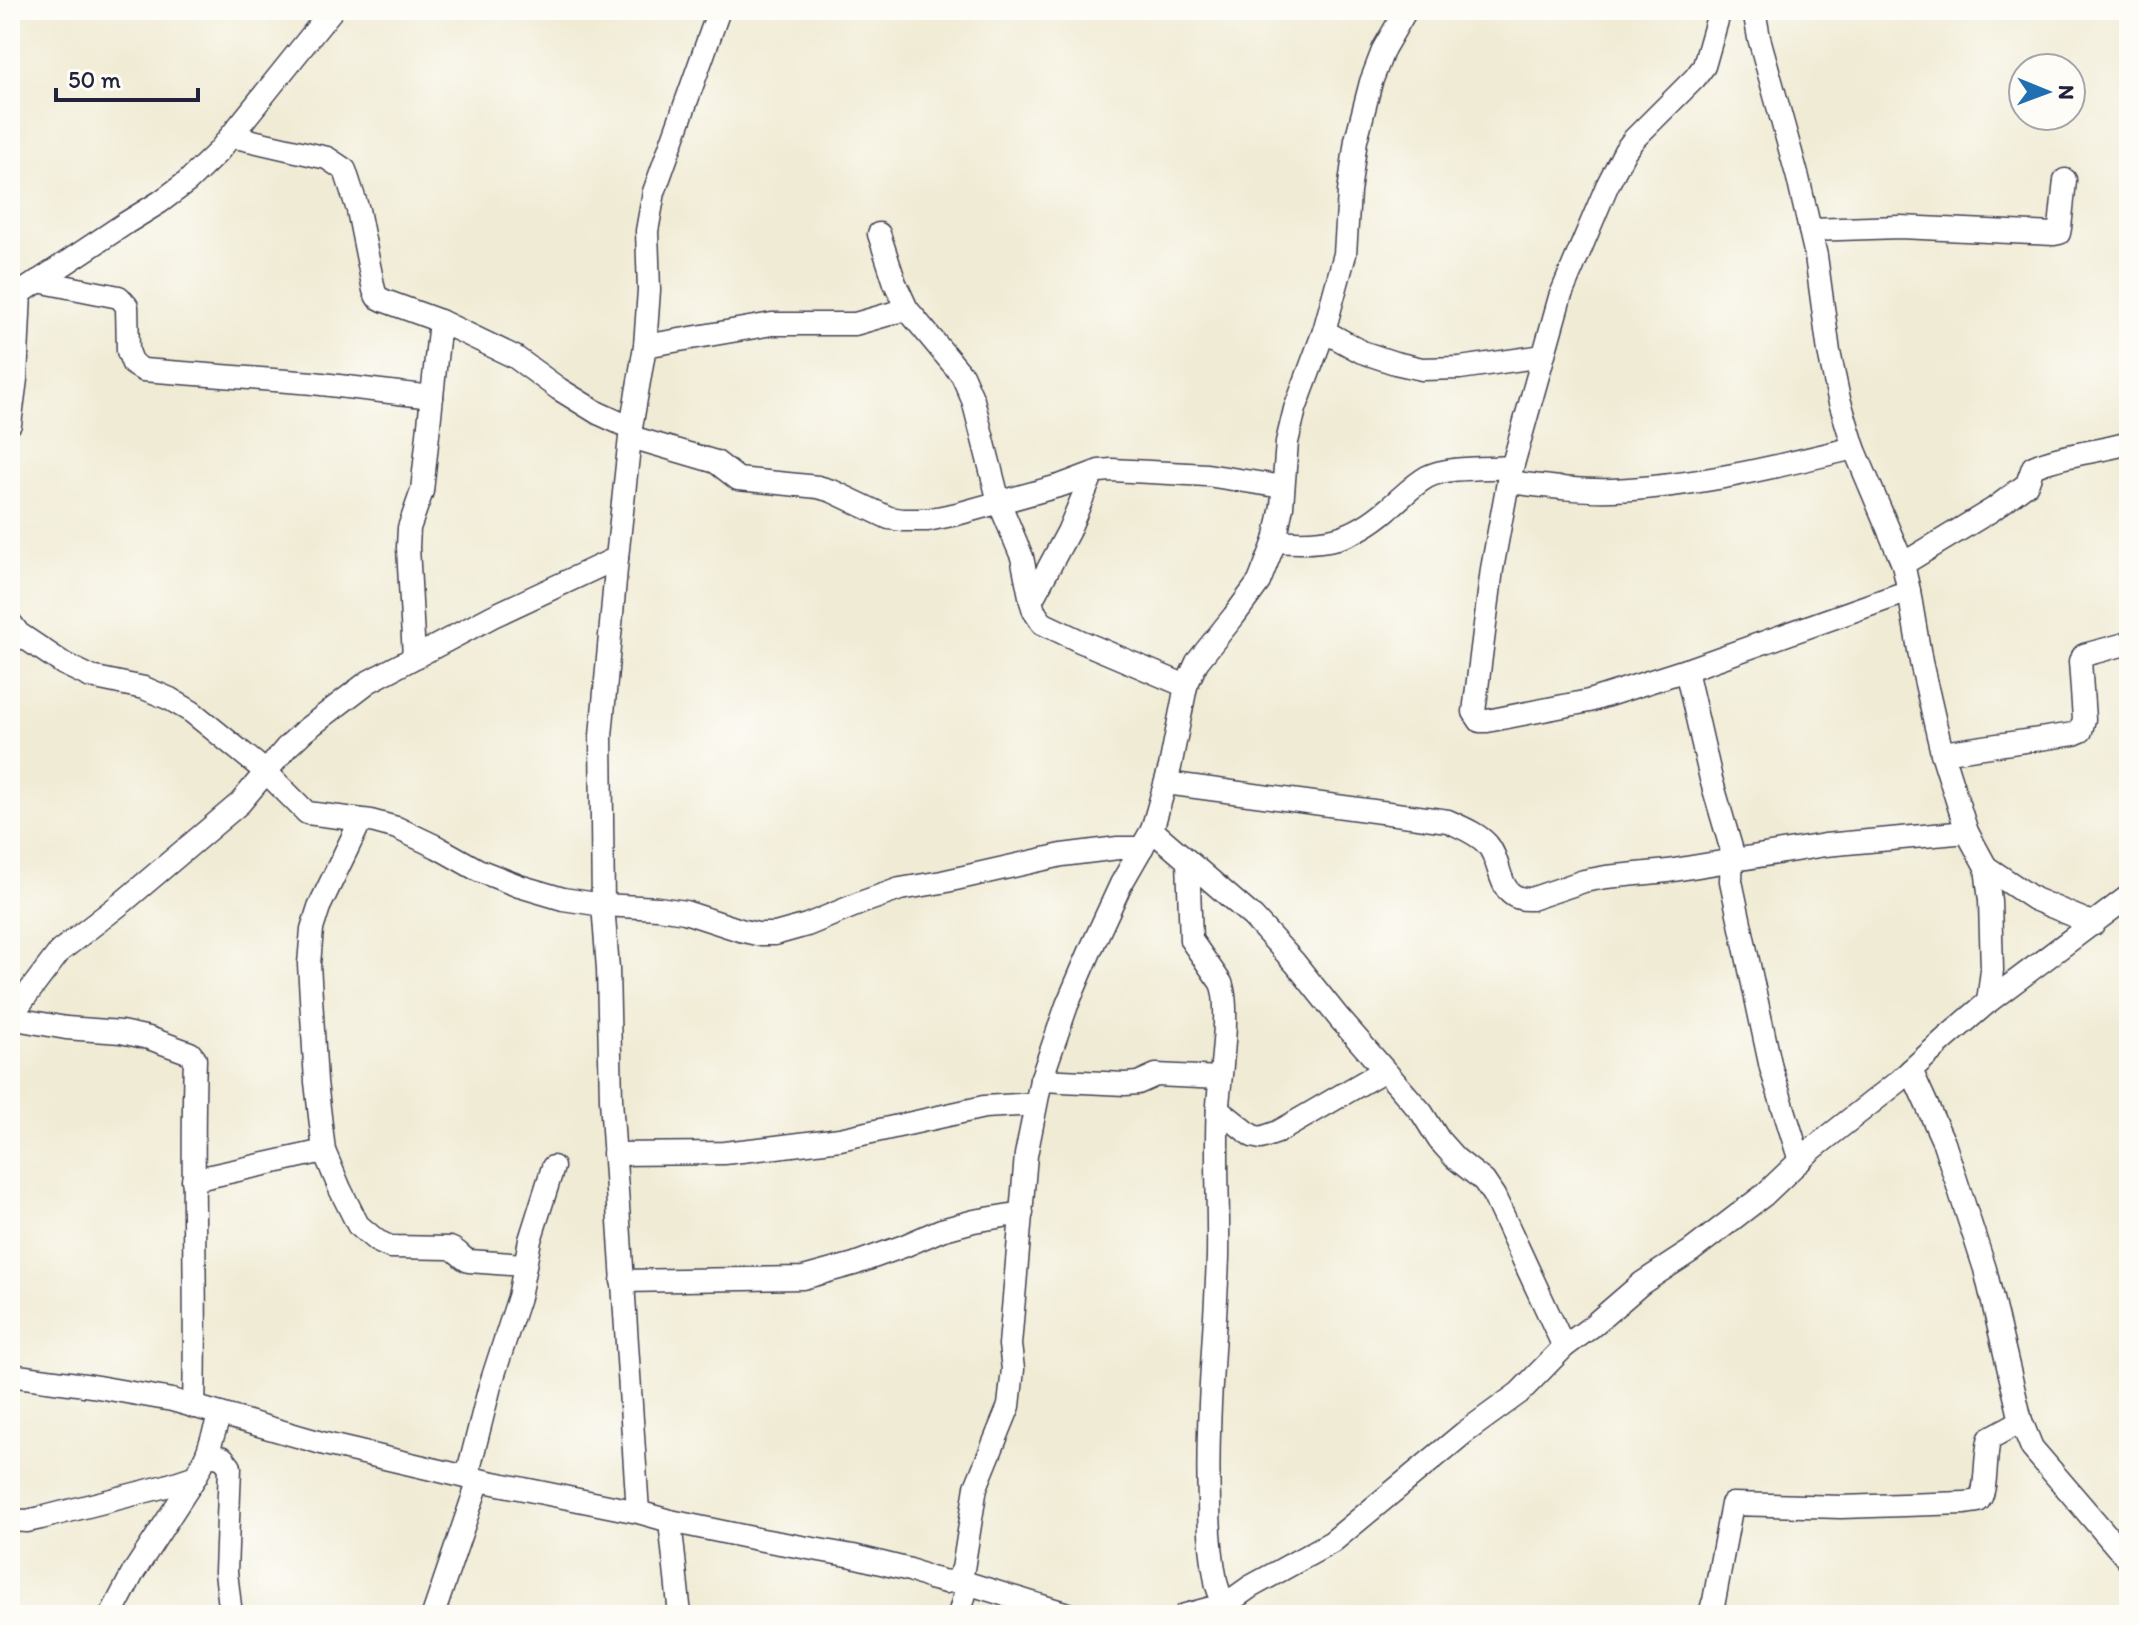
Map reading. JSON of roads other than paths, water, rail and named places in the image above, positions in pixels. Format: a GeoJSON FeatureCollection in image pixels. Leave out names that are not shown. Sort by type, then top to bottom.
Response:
{"type":"FeatureCollection","features":[{"type":"Feature","properties":{"kind":"street"},"geometry":{"type":"LineString","coordinates":[[18,293],[187,182],[218,152],[332,10]]}},
{"type":"Feature","properties":{"kind":"street"},"geometry":{"type":"LineString","coordinates":[[638,1512],[611,1099],[603,905],[601,736],[631,433],[645,346],[649,290],[647,231],[654,192],[719,10]]}},
{"type":"Feature","properties":{"kind":"street"},"geometry":{"type":"LineString","coordinates":[[1720,10],[1704,66],[1625,151],[1560,297],[1510,474],[1492,569],[1474,712],[1480,721],[1589,701],[1909,591]]}},
{"type":"Feature","properties":{"kind":"street"},"geometry":{"type":"LineString","coordinates":[[1754,10],[1816,256],[1829,352],[1839,399],[1854,448],[1903,564],[1942,753],[1967,832],[1986,867],[1992,970],[1988,1002]]}},
{"type":"Feature","properties":{"kind":"street"},"geometry":{"type":"LineString","coordinates":[[959,1615],[976,1487],[1009,1406],[1012,1390],[1010,1345],[1026,1155],[1041,1080],[1067,1005],[1091,949],[1121,884],[1147,839],[1166,783],[1186,686],[1197,662],[1259,582],[1275,541],[1282,506],[1287,442],[1295,409],[1324,331],[1345,254],[1356,140],[1371,82],[1401,13]]}},
{"type":"Feature","properties":{"kind":"street"},"geometry":{"type":"LineString","coordinates":[[231,136],[327,158],[345,170],[358,210],[377,297],[440,321],[515,357],[559,389],[631,433],[716,462],[738,479],[818,487],[889,518],[927,520],[999,502],[1099,471],[1207,475],[1283,487]]}},
{"type":"Feature","properties":{"kind":"street"},"geometry":{"type":"LineString","coordinates":[[1810,230],[1900,227],[2054,234],[2059,233],[2065,180]]}},
{"type":"Feature","properties":{"kind":"street"},"geometry":{"type":"LineString","coordinates":[[879,234],[900,297],[962,375],[973,400],[999,502],[1022,557],[1034,611],[1042,623],[1186,686]]}},
{"type":"Feature","properties":{"kind":"street"},"geometry":{"type":"LineString","coordinates":[[18,293],[119,297],[127,306],[128,351],[133,364],[143,370],[313,383],[432,397]]}},
{"type":"Feature","properties":{"kind":"street"},"geometry":{"type":"LineString","coordinates":[[10,424],[16,379],[18,293]]}},
{"type":"Feature","properties":{"kind":"street"},"geometry":{"type":"LineString","coordinates":[[645,346],[772,324],[855,324],[907,309]]}},
{"type":"Feature","properties":{"kind":"street"},"geometry":{"type":"LineString","coordinates":[[414,657],[409,528],[422,491],[440,321]]}},
{"type":"Feature","properties":{"kind":"street"},"geometry":{"type":"LineString","coordinates":[[1324,331],[1362,352],[1422,369],[1460,368],[1543,356]]}},
{"type":"Feature","properties":{"kind":"street"},"geometry":{"type":"LineString","coordinates":[[1903,564],[1992,510],[2027,484],[2033,467],[2045,461],[2129,443]]}},
{"type":"Feature","properties":{"kind":"street"},"geometry":{"type":"LineString","coordinates":[[1275,541],[1328,542],[1345,536],[1381,515],[1428,477],[1449,471],[1510,474],[1545,487],[1611,490],[1680,484],[1854,448]]}},
{"type":"Feature","properties":{"kind":"street"},"geometry":{"type":"LineString","coordinates":[[1031,601],[1068,532],[1092,475]]}},
{"type":"Feature","properties":{"kind":"street"},"geometry":{"type":"LineString","coordinates":[[194,1407],[195,1059],[190,1053],[149,1038],[10,1018],[60,951],[240,803],[304,731],[368,682],[493,616],[617,558]]}},
{"type":"Feature","properties":{"kind":"street"},"geometry":{"type":"LineString","coordinates":[[10,622],[19,634],[64,664],[91,677],[144,688],[192,712],[266,772],[307,813],[397,828],[478,870],[563,899],[685,912],[740,930],[775,934],[900,889],[1062,855],[1118,848],[1147,839],[1188,861],[1253,917],[1422,1113],[1439,1140],[1455,1158],[1484,1181],[1494,1196],[1564,1347]]}},
{"type":"Feature","properties":{"kind":"street"},"geometry":{"type":"LineString","coordinates":[[1942,753],[2081,731],[2084,719],[2080,661],[2084,655],[2129,643]]}},
{"type":"Feature","properties":{"kind":"street"},"geometry":{"type":"LineString","coordinates":[[1686,670],[1711,779],[1732,851],[1731,881],[1771,1068],[1800,1161]]}},
{"type":"Feature","properties":{"kind":"street"},"geometry":{"type":"LineString","coordinates":[[1166,783],[1448,821],[1487,844],[1506,889],[1523,900],[1584,881],[1668,871],[1825,845],[1967,832]]}},
{"type":"Feature","properties":{"kind":"street"},"geometry":{"type":"LineString","coordinates":[[361,820],[319,907],[312,929],[309,964],[316,1082],[324,1151],[358,1225],[377,1241],[390,1247],[450,1248],[469,1261],[524,1265]]}},
{"type":"Feature","properties":{"kind":"street"},"geometry":{"type":"LineString","coordinates":[[1188,861],[1191,940],[1224,989],[1218,1109],[1218,1256],[1209,1504],[1213,1569],[1226,1610]]}},
{"type":"Feature","properties":{"kind":"street"},"geometry":{"type":"LineString","coordinates":[[1986,867],[2034,899],[2094,924]]}},
{"type":"Feature","properties":{"kind":"street"},"geometry":{"type":"LineString","coordinates":[[1185,1615],[1226,1610],[1250,1587],[1332,1542],[1464,1433],[1519,1393],[1564,1347],[1642,1283],[1691,1251],[1764,1195],[1988,1002],[2129,896]]}},
{"type":"Feature","properties":{"kind":"street"},"geometry":{"type":"LineString","coordinates":[[1911,1070],[1944,1143],[1985,1269],[2021,1421],[2032,1448],[2129,1561]]}},
{"type":"Feature","properties":{"kind":"street"},"geometry":{"type":"LineString","coordinates":[[1218,1109],[1252,1136],[1261,1138],[1278,1132],[1383,1071]]}},
{"type":"Feature","properties":{"kind":"street"},"geometry":{"type":"LineString","coordinates":[[1041,1080],[1125,1084],[1138,1083],[1156,1075],[1220,1078]]}},
{"type":"Feature","properties":{"kind":"street"},"geometry":{"type":"LineString","coordinates":[[614,1154],[724,1153],[776,1147],[840,1139],[984,1107],[1035,1104]]}},
{"type":"Feature","properties":{"kind":"street"},"geometry":{"type":"LineString","coordinates":[[193,1180],[324,1151]]}},
{"type":"Feature","properties":{"kind":"street"},"geometry":{"type":"LineString","coordinates":[[433,1615],[473,1478],[490,1386],[519,1297],[530,1240],[553,1167]]}},
{"type":"Feature","properties":{"kind":"street"},"geometry":{"type":"LineString","coordinates":[[622,1281],[803,1278],[854,1264],[941,1230],[1022,1213]]}},
{"type":"Feature","properties":{"kind":"street"},"geometry":{"type":"LineString","coordinates":[[10,1375],[172,1400],[325,1444],[473,1478],[670,1521],[853,1556],[946,1582],[962,1581],[1071,1615]]}},
{"type":"Feature","properties":{"kind":"street"},"geometry":{"type":"LineString","coordinates":[[111,1615],[133,1573],[196,1476],[220,1414]]}},
{"type":"Feature","properties":{"kind":"street"},"geometry":{"type":"LineString","coordinates":[[1709,1615],[1732,1504],[1841,1507],[1977,1501],[1984,1489],[1990,1438],[2021,1421]]}},
{"type":"Feature","properties":{"kind":"street"},"geometry":{"type":"LineString","coordinates":[[207,1454],[223,1458],[230,1467],[226,1572],[231,1615]]}},
{"type":"Feature","properties":{"kind":"street"},"geometry":{"type":"LineString","coordinates":[[10,1520],[41,1518],[196,1476]]}},
{"type":"Feature","properties":{"kind":"street"},"geometry":{"type":"LineString","coordinates":[[670,1521],[680,1615]]}}]}
